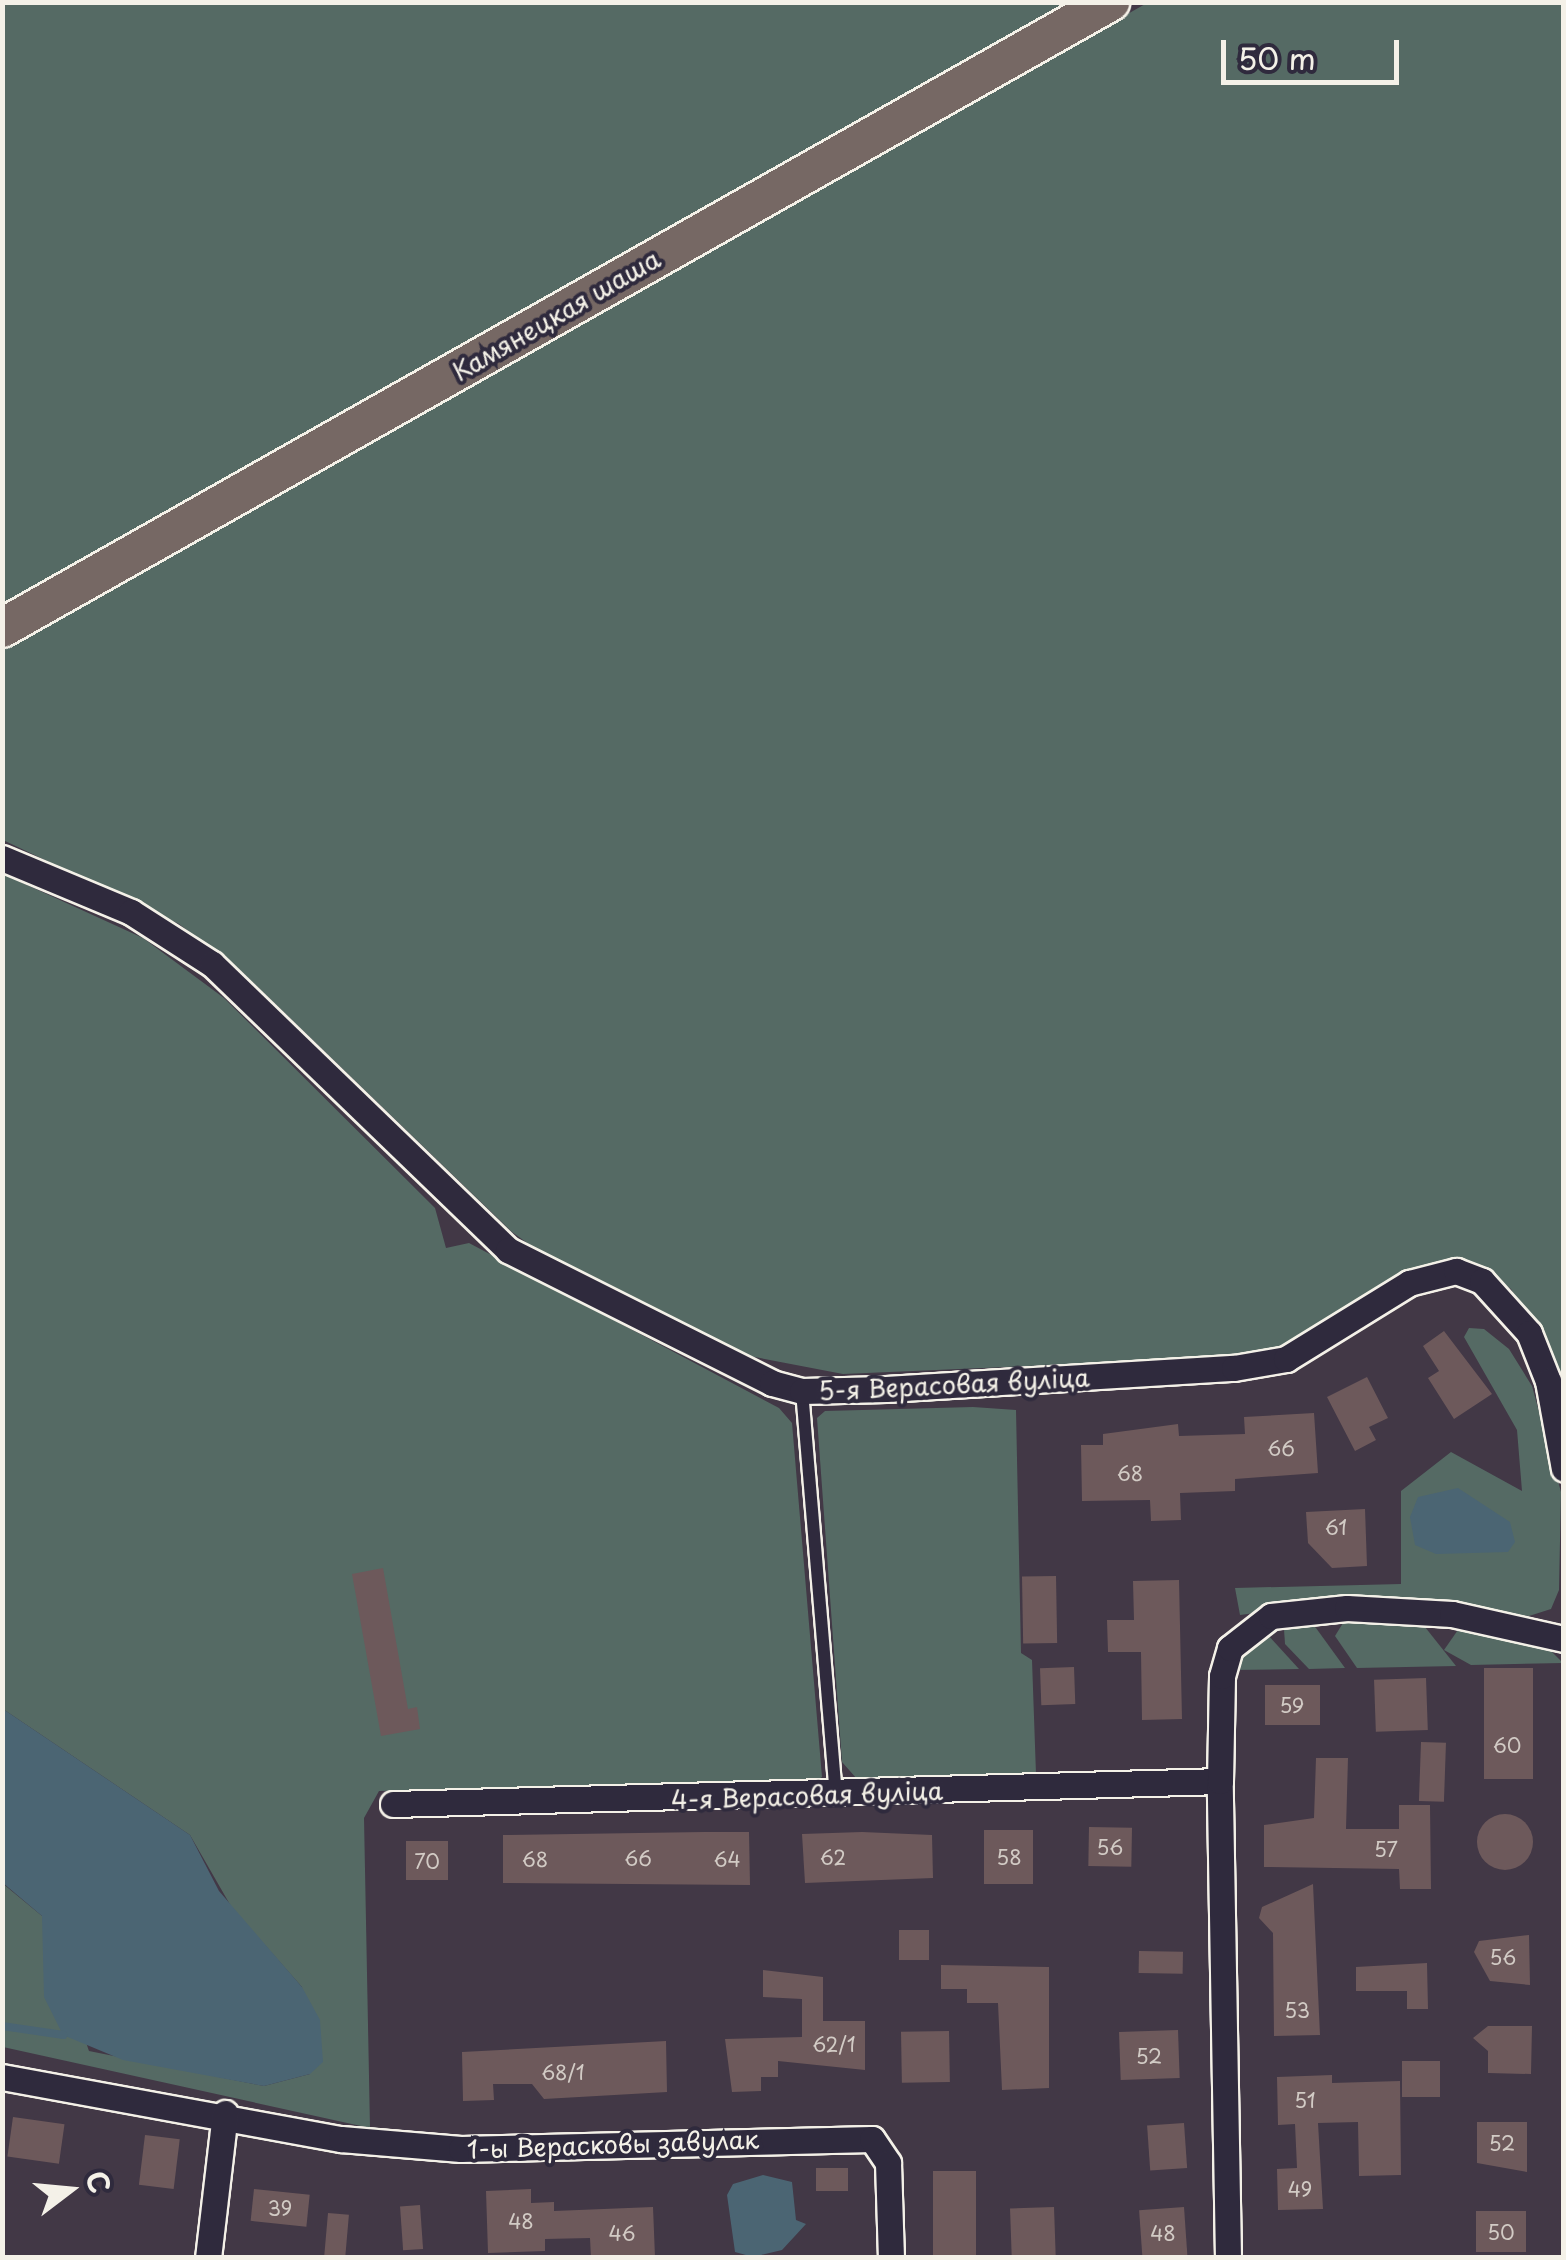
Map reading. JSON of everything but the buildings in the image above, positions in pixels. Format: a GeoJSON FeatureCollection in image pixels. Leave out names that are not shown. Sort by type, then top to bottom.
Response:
{"type":"FeatureCollection","features":[{"type":"Feature","properties":{"kind":"main road","name":"Камянецкая шаша"},"geometry":{"type":"LineString","coordinates":[[2,628],[1110,2]]}},
{"type":"Feature","properties":{"kind":"street","name":"5-я Верасовая вуліца"},"geometry":{"type":"LineString","coordinates":[[2,858],[131,912],[212,964],[508,1250],[662,1334],[802,1392],[1202,1371],[1286,1359],[1409,1283],[1456,1272],[1506,1302],[1556,1380],[1564,1469]]}},
{"type":"Feature","properties":{"kind":"street"},"geometry":{"type":"LineString","coordinates":[[1228,2258],[1221,1689],[1237,1637],[1285,1612],[1416,1609],[1564,1639]]}},
{"type":"Feature","properties":{"kind":"street","name":"4-я Верасовая вуліца"},"geometry":{"type":"LineString","coordinates":[[393,1804],[836,1795],[1220,1781]]}},
{"type":"Feature","properties":{"kind":"street","name":"1-ы Верасковы завулак"},"geometry":{"type":"LineString","coordinates":[[2,2077],[225,2113],[340,2139],[461,2149],[855,2136],[883,2150],[891,2205],[891,2258]]}},
{"type":"Feature","properties":{"kind":"street"},"geometry":{"type":"LineString","coordinates":[[208,2258],[225,2113]]}},
{"type":"Feature","properties":{"kind":"lane"},"geometry":{"type":"LineString","coordinates":[[802,1392],[836,1795]]}},
{"type":"Feature","properties":{"kind":"green space"},"geometry":{"type":"Polygon","coordinates":[[[2,3],[1073,3],[3,603],[2,3]]]}},
{"type":"Feature","properties":{"kind":"green space"},"geometry":{"type":"Polygon","coordinates":[[[1147,3],[1563,3],[1563,1386],[1511,1289],[1470,1261],[1447,1259],[1406,1273],[1297,1343],[1239,1357],[843,1374],[739,1354],[548,1258],[512,1232],[240,970],[179,924],[3,840],[2,651],[1147,3]]]}},
{"type":"Feature","properties":{"kind":"green space"},"geometry":{"type":"Polygon","coordinates":[[[3,874],[143,938],[224,998],[435,1208],[446,1248],[469,1243],[779,1408],[792,1423],[822,1777],[809,1785],[379,1791],[364,1818],[370,2128],[3,2047],[2,1883],[42,1916],[89,2051],[264,2086],[310,2074],[302,1987],[232,1908],[190,1835],[3,1709],[3,874]]]}},
{"type":"Feature","properties":{"kind":"green space"},"geometry":{"type":"Polygon","coordinates":[[[1469,1328],[1484,1329],[1509,1349],[1532,1386],[1561,1492],[1559,1590],[1551,1609],[1529,1616],[1365,1598],[1240,1615],[1235,1588],[1401,1584],[1401,1491],[1451,1452],[1522,1491],[1517,1430],[1464,1337],[1469,1328]]]}},
{"type":"Feature","properties":{"kind":"green space"},"geometry":{"type":"Polygon","coordinates":[[[973,1407],[1016,1410],[1021,1653],[1032,1660],[1036,1774],[857,1779],[842,1762],[817,1418],[825,1411],[973,1407]]]}},
{"type":"Feature","properties":{"kind":"green space"},"geometry":{"type":"Polygon","coordinates":[[[1346,1618],[1421,1622],[1456,1666],[1357,1668],[1335,1636],[1346,1618]]]}},
{"type":"Feature","properties":{"kind":"green space"},"geometry":{"type":"Polygon","coordinates":[[[1312,1625],[1345,1668],[1309,1669],[1285,1644],[1284,1629],[1312,1625]]]}},
{"type":"Feature","properties":{"kind":"green space"},"geometry":{"type":"Polygon","coordinates":[[[1460,1627],[1546,1646],[1563,1663],[1471,1665],[1444,1650],[1460,1627]]]}},
{"type":"Feature","properties":{"kind":"green space"},"geometry":{"type":"Polygon","coordinates":[[[1267,1634],[1299,1669],[1232,1670],[1235,1657],[1267,1634]]]}},
{"type":"Feature","properties":{"kind":"water"},"geometry":{"type":"Polygon","coordinates":[[[1458,1488],[1510,1522],[1515,1542],[1508,1552],[1436,1554],[1415,1545],[1410,1517],[1418,1497],[1458,1488]]]}},
{"type":"Feature","properties":{"kind":"water"},"geometry":{"type":"Polygon","coordinates":[[[3,1709],[190,1835],[219,1891],[302,1987],[320,2020],[323,2062],[310,2074],[264,2086],[123,2060],[63,2035],[44,1997],[42,1916],[3,1883],[3,1709]]]}},
{"type":"Feature","properties":{"kind":"water"},"geometry":{"type":"Polygon","coordinates":[[[763,2175],[792,2182],[796,2220],[806,2224],[782,2250],[753,2257],[735,2252],[727,2195],[733,2184],[763,2175]]]}},
{"type":"Feature","properties":{"kind":"waterway"},"geometry":{"type":"LineString","coordinates":[[2,2026],[63,2035]]}}]}
